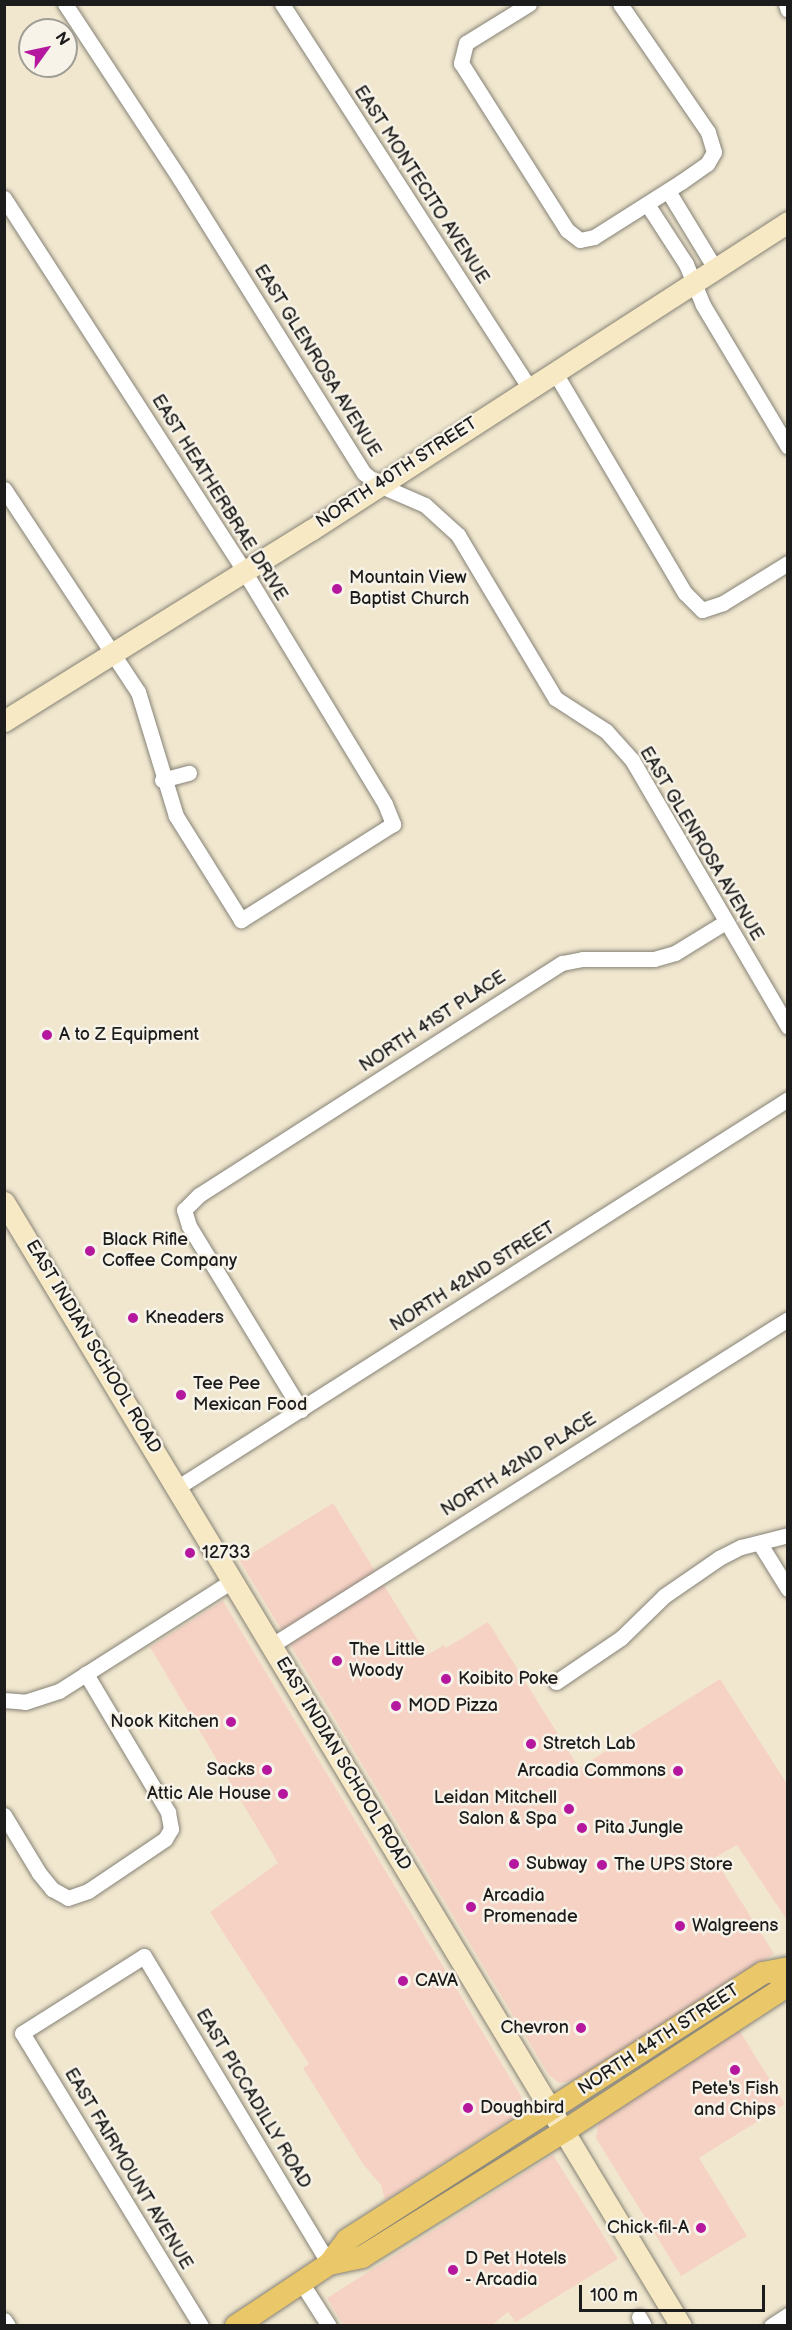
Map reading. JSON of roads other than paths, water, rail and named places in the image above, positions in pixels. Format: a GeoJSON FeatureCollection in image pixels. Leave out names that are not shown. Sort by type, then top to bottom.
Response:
{"type":"FeatureCollection","features":[{"type":"Feature","properties":{"kind":"main road","name":"NORTH 40TH STREET"},"geometry":{"type":"LineString","coordinates":[[4,721],[380,485],[788,222]]}},
{"type":"Feature","properties":{"kind":"main road","name":"EAST INDIAN SCHOOL ROAD"},"geometry":{"type":"LineString","coordinates":[[4,1202],[566,2130],[681,2325]]}},
{"type":"Feature","properties":{"kind":"main road","name":"NORTH 44TH STREET"},"geometry":{"type":"LineString","coordinates":[[236,2325],[329,2264],[347,2240],[552,2108],[763,1973],[788,1970]]}},
{"type":"Feature","properties":{"kind":"main road","name":"NORTH 44TH STREET"},"geometry":{"type":"LineString","coordinates":[[329,2264],[362,2257],[566,2130],[779,1991],[788,1970]]}},
{"type":"Feature","properties":{"kind":"street","name":"EAST GLENROSA AVENUE"},"geometry":{"type":"LineString","coordinates":[[65,4],[180,179],[364,473],[380,485],[425,505],[458,535],[555,698],[606,731],[632,760],[724,923],[788,1027]]}},
{"type":"Feature","properties":{"kind":"street","name":"EAST MONTECITO AVENUE"},"geometry":{"type":"LineString","coordinates":[[282,4],[529,387]]}},
{"type":"Feature","properties":{"kind":"street"},"geometry":{"type":"LineString","coordinates":[[529,4],[466,43],[461,63],[466,76],[575,237],[594,237],[711,161],[713,141],[620,4]]}},
{"type":"Feature","properties":{"kind":"street"},"geometry":{"type":"LineString","coordinates":[[786,4],[788,10]]}},
{"type":"Feature","properties":{"kind":"street"},"geometry":{"type":"LineString","coordinates":[[668,191],[716,270]]}},
{"type":"Feature","properties":{"kind":"street","name":"EAST HEATHERBRAE DRIVE"},"geometry":{"type":"LineString","coordinates":[[4,198],[244,571],[386,804],[393,824],[241,920],[176,816],[162,780]]}},
{"type":"Feature","properties":{"kind":"street"},"geometry":{"type":"LineString","coordinates":[[647,204],[676,249],[788,447]]}},
{"type":"Feature","properties":{"kind":"street"},"geometry":{"type":"LineString","coordinates":[[676,249],[696,237]]}},
{"type":"Feature","properties":{"kind":"street"},"geometry":{"type":"LineString","coordinates":[[554,371],[685,593],[702,610],[723,603],[788,563]]}},
{"type":"Feature","properties":{"kind":"street"},"geometry":{"type":"LineString","coordinates":[[4,489],[147,711],[162,780],[189,773]]}},
{"type":"Feature","properties":{"kind":"street","name":"NORTH 41ST PLACE"},"geometry":{"type":"LineString","coordinates":[[301,1410],[189,1226],[184,1210],[199,1195],[562,963],[583,959],[654,959],[675,952],[724,923]]}},
{"type":"Feature","properties":{"kind":"street","name":"NORTH 42ND STREET"},"geometry":{"type":"LineString","coordinates":[[177,1487],[788,1099]]}},
{"type":"Feature","properties":{"kind":"street","name":"NORTH 42ND PLACE"},"geometry":{"type":"LineString","coordinates":[[272,1645],[788,1319]]}},
{"type":"Feature","properties":{"kind":"street"},"geometry":{"type":"LineString","coordinates":[[556,1682],[621,1638],[664,1596],[700,1571],[741,1547],[788,1535]]}},
{"type":"Feature","properties":{"kind":"street"},"geometry":{"type":"LineString","coordinates":[[760,1544],[788,1589]]}},
{"type":"Feature","properties":{"kind":"street"},"geometry":{"type":"LineString","coordinates":[[4,1700],[25,1702],[45,1697],[86,1674],[233,1580]]}},
{"type":"Feature","properties":{"kind":"street"},"geometry":{"type":"LineString","coordinates":[[4,1815],[45,1881],[68,1898],[88,1891],[158,1847],[171,1829],[168,1812],[158,1792],[86,1674]]}},
{"type":"Feature","properties":{"kind":"street","name":"EAST FAIRMOUNT AVENUE"},"geometry":{"type":"LineString","coordinates":[[144,1956],[22,2032],[201,2325]]}},
{"type":"Feature","properties":{"kind":"street","name":"EAST PICCADILLY ROAD"},"geometry":{"type":"LineString","coordinates":[[144,1956],[329,2264]]}},
{"type":"Feature","properties":{"kind":"street"},"geometry":{"type":"LineString","coordinates":[[301,2282],[329,2325]]}},
{"type":"Feature","properties":{"kind":"street"},"geometry":{"type":"LineString","coordinates":[[771,2325],[788,2315]]}},
{"type":"Feature","properties":{"kind":"street"},"geometry":{"type":"LineString","coordinates":[[4,2320],[8,2325]]}},
{"type":"Feature","properties":{"kind":"place","name":"Mountain View Baptist Church"},"geometry":{"type":"Point","coordinates":[337,589]}},
{"type":"Feature","properties":{"kind":"place","name":"A to Z Equipment"},"geometry":{"type":"Point","coordinates":[47,1035]}},
{"type":"Feature","properties":{"kind":"place","name":"Black Rifle Coffee Company"},"geometry":{"type":"Point","coordinates":[90,1251]}},
{"type":"Feature","properties":{"kind":"place","name":"Kneaders"},"geometry":{"type":"Point","coordinates":[133,1318]}},
{"type":"Feature","properties":{"kind":"place","name":"Tee Pee Mexican Food"},"geometry":{"type":"Point","coordinates":[181,1395]}},
{"type":"Feature","properties":{"kind":"place","name":"12733"},"geometry":{"type":"Point","coordinates":[190,1553]}},
{"type":"Feature","properties":{"kind":"place","name":"The Little Woody"},"geometry":{"type":"Point","coordinates":[337,1661]}},
{"type":"Feature","properties":{"kind":"place","name":"Koibito Poke"},"geometry":{"type":"Point","coordinates":[446,1679]}},
{"type":"Feature","properties":{"kind":"place","name":"MOD Pizza"},"geometry":{"type":"Point","coordinates":[396,1706]}},
{"type":"Feature","properties":{"kind":"place","name":"Nook Kitchen"},"geometry":{"type":"Point","coordinates":[231,1722]}},
{"type":"Feature","properties":{"kind":"place","name":"Stretch Lab"},"geometry":{"type":"Point","coordinates":[531,1744]}},
{"type":"Feature","properties":{"kind":"place","name":"Sacks"},"geometry":{"type":"Point","coordinates":[267,1770]}},
{"type":"Feature","properties":{"kind":"place","name":"Arcadia Commons"},"geometry":{"type":"Point","coordinates":[678,1771]}},
{"type":"Feature","properties":{"kind":"place","name":"Attic Ale House"},"geometry":{"type":"Point","coordinates":[283,1794]}},
{"type":"Feature","properties":{"kind":"place","name":"Leidan Mitchell Salon & Spa"},"geometry":{"type":"Point","coordinates":[569,1809]}},
{"type":"Feature","properties":{"kind":"place","name":"Pita Jungle"},"geometry":{"type":"Point","coordinates":[582,1828]}},
{"type":"Feature","properties":{"kind":"place","name":"Subway"},"geometry":{"type":"Point","coordinates":[514,1864]}},
{"type":"Feature","properties":{"kind":"place","name":"The UPS Store"},"geometry":{"type":"Point","coordinates":[602,1865]}},
{"type":"Feature","properties":{"kind":"place","name":"Arcadia Promenade"},"geometry":{"type":"Point","coordinates":[471,1907]}},
{"type":"Feature","properties":{"kind":"place","name":"Walgreens"},"geometry":{"type":"Point","coordinates":[680,1926]}},
{"type":"Feature","properties":{"kind":"place","name":"CAVA"},"geometry":{"type":"Point","coordinates":[403,1981]}},
{"type":"Feature","properties":{"kind":"place","name":"Chevron"},"geometry":{"type":"Point","coordinates":[581,2028]}},
{"type":"Feature","properties":{"kind":"place","name":"Pete's Fish and Chips"},"geometry":{"type":"Point","coordinates":[735,2070]}},
{"type":"Feature","properties":{"kind":"place","name":"Doughbird"},"geometry":{"type":"Point","coordinates":[468,2108]}},
{"type":"Feature","properties":{"kind":"place","name":"Chick-fil-A"},"geometry":{"type":"Point","coordinates":[701,2228]}},
{"type":"Feature","properties":{"kind":"place","name":"D Pet Hotels - Arcadia"},"geometry":{"type":"Point","coordinates":[453,2270]}}]}
